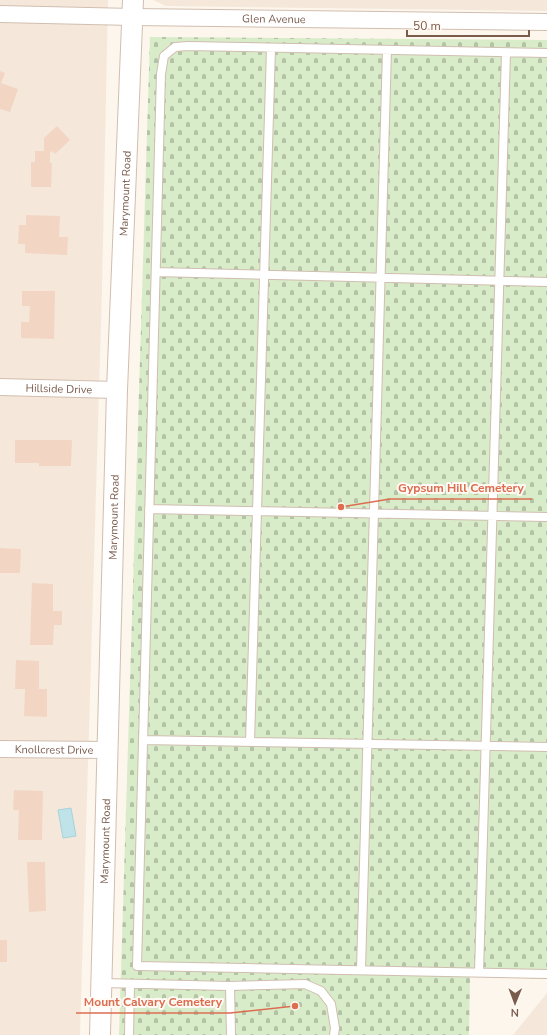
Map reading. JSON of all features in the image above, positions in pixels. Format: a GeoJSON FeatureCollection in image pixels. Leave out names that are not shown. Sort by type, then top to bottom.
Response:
{"type":"FeatureCollection","features":[{"type":"Feature","properties":{"kind":"street","name":"Glen Avenue"},"geometry":{"type":"LineString","coordinates":[[0,14],[133,8],[547,22]]}},
{"type":"Feature","properties":{"kind":"street","name":"Marymount Road"},"geometry":{"type":"LineString","coordinates":[[100,1035],[117,390],[133,8]]}},
{"type":"Feature","properties":{"kind":"street","name":"Hillside Drive"},"geometry":{"type":"LineString","coordinates":[[0,387],[117,390]]}},
{"type":"Feature","properties":{"kind":"street","name":"Knollcrest Drive"},"geometry":{"type":"LineString","coordinates":[[0,749],[107,750]]}},
{"type":"Feature","properties":{"kind":"lane"},"geometry":{"type":"LineString","coordinates":[[547,53],[175,47],[164,56],[161,82],[137,966],[547,974]]}},
{"type":"Feature","properties":{"kind":"lane"},"geometry":{"type":"LineString","coordinates":[[250,742],[270,48]]}},
{"type":"Feature","properties":{"kind":"lane"},"geometry":{"type":"LineString","coordinates":[[361,970],[387,50]]}},
{"type":"Feature","properties":{"kind":"lane"},"geometry":{"type":"LineString","coordinates":[[479,972],[506,53]]}},
{"type":"Feature","properties":{"kind":"lane"},"geometry":{"type":"LineString","coordinates":[[156,272],[547,282]]}},
{"type":"Feature","properties":{"kind":"lane"},"geometry":{"type":"LineString","coordinates":[[149,509],[547,518]]}},
{"type":"Feature","properties":{"kind":"lane"},"geometry":{"type":"LineString","coordinates":[[143,740],[547,747]]}},
{"type":"Feature","properties":{"kind":"lane"},"geometry":{"type":"LineString","coordinates":[[101,983],[230,986],[305,984],[321,991],[331,1004],[335,1028],[334,1035]]}},
{"type":"Feature","properties":{"kind":"lane"},"geometry":{"type":"LineString","coordinates":[[128,1035],[130,984]]}},
{"type":"Feature","properties":{"kind":"lane"},"geometry":{"type":"LineString","coordinates":[[230,986],[230,1035]]}},
{"type":"Feature","properties":{"kind":"shaded area"},"geometry":{"type":"Polygon","coordinates":[[[0,0],[108,0],[102,289],[80,1035],[0,1035],[0,0]]]}},
{"type":"Feature","properties":{"kind":"shaded area"},"geometry":{"type":"Polygon","coordinates":[[[153,0],[547,0],[547,11],[166,6],[153,0]]]}},
{"type":"Feature","properties":{"kind":"shaded area"},"geometry":{"type":"Polygon","coordinates":[[[547,993],[547,1035],[513,1035],[547,993]]]}},
{"type":"Feature","properties":{"kind":"green space"},"geometry":{"type":"Polygon","coordinates":[[[150,37],[547,40],[547,979],[470,976],[469,1035],[119,1035],[150,37]]]}},
{"type":"Feature","properties":{"kind":"water"},"geometry":{"type":"Polygon","coordinates":[[[71,808],[76,836],[63,838],[58,810],[71,808]]]}},
{"type":"Feature","properties":{"kind":"building"},"geometry":{"type":"Polygon","coordinates":[[[0,71],[5,73],[1,83],[18,89],[10,112],[0,109],[0,71]]]}},
{"type":"Feature","properties":{"kind":"building"},"geometry":{"type":"Polygon","coordinates":[[[57,126],[70,140],[55,154],[52,151],[50,153],[50,163],[52,163],[51,187],[31,187],[31,162],[35,162],[35,151],[44,151],[44,138],[57,126]]]}},
{"type":"Feature","properties":{"kind":"building"},"geometry":{"type":"Polygon","coordinates":[[[26,215],[60,216],[59,237],[68,237],[67,255],[25,253],[25,244],[18,244],[19,225],[26,225],[26,215]]]}},
{"type":"Feature","properties":{"kind":"building"},"geometry":{"type":"Polygon","coordinates":[[[22,291],[55,291],[54,339],[21,338],[21,322],[29,322],[30,306],[22,306],[22,291]]]}},
{"type":"Feature","properties":{"kind":"building"},"geometry":{"type":"Polygon","coordinates":[[[15,440],[72,440],[71,466],[39,466],[39,463],[15,463],[15,440]]]}},
{"type":"Feature","properties":{"kind":"building"},"geometry":{"type":"Polygon","coordinates":[[[0,548],[21,549],[20,573],[0,573],[0,548]]]}},
{"type":"Feature","properties":{"kind":"building"},"geometry":{"type":"Polygon","coordinates":[[[32,583],[53,584],[53,611],[62,611],[62,625],[54,625],[53,645],[30,645],[32,583]]]}},
{"type":"Feature","properties":{"kind":"building"},"geometry":{"type":"Polygon","coordinates":[[[16,660],[39,661],[39,689],[47,689],[47,717],[24,716],[25,689],[15,689],[16,660]]]}},
{"type":"Feature","properties":{"kind":"building"},"geometry":{"type":"Polygon","coordinates":[[[14,790],[43,791],[42,840],[18,840],[19,810],[13,810],[14,790]]]}},
{"type":"Feature","properties":{"kind":"building"},"geometry":{"type":"Polygon","coordinates":[[[27,862],[45,862],[46,911],[29,912],[27,862]]]}},
{"type":"Feature","properties":{"kind":"building"},"geometry":{"type":"Polygon","coordinates":[[[0,940],[7,940],[7,962],[0,962],[0,940]]]}},
{"type":"Feature","properties":{"kind":"place","name":"Gypsum Hill Cemetery"},"geometry":{"type":"Point","coordinates":[341,507]}},
{"type":"Feature","properties":{"kind":"place","name":"Mount Calvary Cemetery"},"geometry":{"type":"Point","coordinates":[295,1006]}}]}
